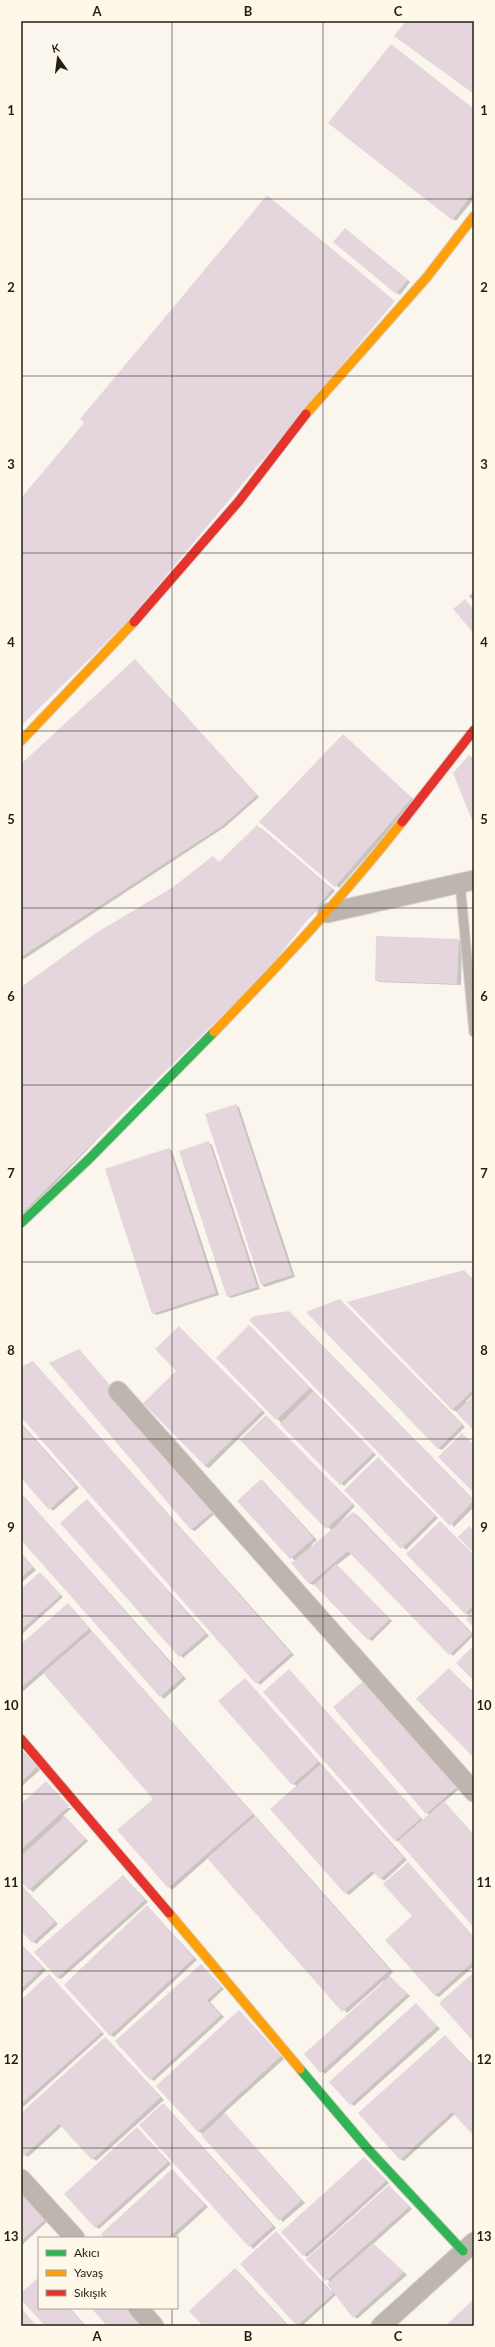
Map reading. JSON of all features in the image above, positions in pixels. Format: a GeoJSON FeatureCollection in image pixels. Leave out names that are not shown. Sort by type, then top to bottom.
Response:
{"type":"FeatureCollection","features":[{"type":"Feature","properties":{"kind":"street"},"geometry":{"type":"LineString","coordinates":[[21,741],[143,612],[234,506],[309,410],[427,277],[474,216]]}},
{"type":"Feature","properties":{"kind":"street"},"geometry":{"type":"LineString","coordinates":[[21,1222],[89,1159],[274,971],[354,883],[474,730]]}},
{"type":"Feature","properties":{"kind":"street"},"geometry":{"type":"LineString","coordinates":[[327,913],[467,882]]}},
{"type":"Feature","properties":{"kind":"street"},"geometry":{"type":"LineString","coordinates":[[118,1391],[474,1792]]}},
{"type":"Feature","properties":{"kind":"street"},"geometry":{"type":"LineString","coordinates":[[21,1739],[367,2148],[469,2246],[382,2325]]}},
{"type":"Feature","properties":{"kind":"street"},"geometry":{"type":"LineString","coordinates":[[21,2179],[74,2237]]}},
{"type":"Feature","properties":{"kind":"street"},"geometry":{"type":"LineString","coordinates":[[139,2309],[154,2326]]}},
{"type":"Feature","properties":{"kind":"lane"},"geometry":{"type":"LineString","coordinates":[[467,882],[474,1032]]}},
{"type":"Feature","properties":{"kind":"building"},"geometry":{"type":"Polygon","coordinates":[[[406,21],[474,21],[474,94],[394,36],[406,21]]]}},
{"type":"Feature","properties":{"kind":"building"},"geometry":{"type":"Polygon","coordinates":[[[391,44],[474,109],[474,192],[452,220],[328,123],[391,44]]]}},
{"type":"Feature","properties":{"kind":"building"},"geometry":{"type":"Polygon","coordinates":[[[267,195],[395,301],[130,619],[21,726],[21,498],[84,423],[80,419],[267,195]]]}},
{"type":"Feature","properties":{"kind":"building"},"geometry":{"type":"Polygon","coordinates":[[[345,228],[408,280],[396,294],[333,242],[345,228]]]}},
{"type":"Feature","properties":{"kind":"building"},"geometry":{"type":"Polygon","coordinates":[[[465,599],[474,610],[474,634],[453,609],[465,599]]]}},
{"type":"Feature","properties":{"kind":"building"},"geometry":{"type":"Polygon","coordinates":[[[135,659],[257,795],[222,826],[21,957],[21,764],[135,659]]]}},
{"type":"Feature","properties":{"kind":"building"},"geometry":{"type":"Polygon","coordinates":[[[343,734],[412,798],[335,887],[259,822],[343,734]]]}},
{"type":"Feature","properties":{"kind":"building"},"geometry":{"type":"Polygon","coordinates":[[[469,755],[474,767],[474,825],[453,773],[469,755]]]}},
{"type":"Feature","properties":{"kind":"building"},"geometry":{"type":"Polygon","coordinates":[[[257,825],[332,889],[266,972],[21,1214],[21,987],[96,933],[173,887],[213,856],[219,862],[257,825]]]}},
{"type":"Feature","properties":{"kind":"building"},"geometry":{"type":"Polygon","coordinates":[[[376,936],[459,939],[457,984],[375,981],[376,936]]]}},
{"type":"Feature","properties":{"kind":"building"},"geometry":{"type":"Polygon","coordinates":[[[236,1104],[292,1275],[261,1285],[205,1114],[236,1104]]]}},
{"type":"Feature","properties":{"kind":"building"},"geometry":{"type":"Polygon","coordinates":[[[209,1141],[257,1287],[227,1297],[179,1151],[209,1141]]]}},
{"type":"Feature","properties":{"kind":"building"},"geometry":{"type":"Polygon","coordinates":[[[169,1148],[216,1293],[152,1314],[105,1169],[169,1148]]]}},
{"type":"Feature","properties":{"kind":"building"},"geometry":{"type":"Polygon","coordinates":[[[464,1270],[474,1281],[474,1389],[452,1410],[347,1302],[464,1270]]]}},
{"type":"Feature","properties":{"kind":"building"},"geometry":{"type":"Polygon","coordinates":[[[340,1299],[462,1425],[438,1449],[306,1312],[340,1299]]]}},
{"type":"Feature","properties":{"kind":"building"},"geometry":{"type":"Polygon","coordinates":[[[289,1311],[474,1500],[450,1526],[249,1320],[254,1316],[289,1311]]]}},
{"type":"Feature","properties":{"kind":"building"},"geometry":{"type":"Polygon","coordinates":[[[249,1325],[310,1388],[276,1420],[216,1358],[249,1325]]]}},
{"type":"Feature","properties":{"kind":"building"},"geometry":{"type":"Polygon","coordinates":[[[179,1326],[262,1411],[205,1466],[143,1403],[176,1371],[155,1349],[179,1326]]]}},
{"type":"Feature","properties":{"kind":"building"},"geometry":{"type":"Polygon","coordinates":[[[79,1349],[216,1509],[191,1530],[49,1363],[79,1349]]]}},
{"type":"Feature","properties":{"kind":"building"},"geometry":{"type":"Polygon","coordinates":[[[33,1361],[291,1653],[256,1684],[21,1417],[21,1367],[33,1361]]]}},
{"type":"Feature","properties":{"kind":"building"},"geometry":{"type":"Polygon","coordinates":[[[313,1391],[374,1452],[340,1485],[280,1424],[313,1391]]]}},
{"type":"Feature","properties":{"kind":"building"},"geometry":{"type":"Polygon","coordinates":[[[474,1395],[474,1431],[456,1412],[474,1395]]]}},
{"type":"Feature","properties":{"kind":"building"},"geometry":{"type":"Polygon","coordinates":[[[266,1415],[353,1504],[326,1529],[240,1440],[266,1415]]]}},
{"type":"Feature","properties":{"kind":"building"},"geometry":{"type":"Polygon","coordinates":[[[21,1424],[76,1486],[49,1510],[21,1478],[21,1424]]]}},
{"type":"Feature","properties":{"kind":"building"},"geometry":{"type":"Polygon","coordinates":[[[462,1433],[474,1445],[474,1493],[438,1457],[462,1433]]]}},
{"type":"Feature","properties":{"kind":"building"},"geometry":{"type":"Polygon","coordinates":[[[378,1457],[435,1516],[401,1549],[344,1490],[378,1457]]]}},
{"type":"Feature","properties":{"kind":"building"},"geometry":{"type":"Polygon","coordinates":[[[261,1479],[314,1538],[290,1559],[237,1501],[261,1479]]]}},
{"type":"Feature","properties":{"kind":"building"},"geometry":{"type":"Polygon","coordinates":[[[21,1493],[183,1677],[160,1697],[21,1540],[21,1493]]]}},
{"type":"Feature","properties":{"kind":"building"},"geometry":{"type":"Polygon","coordinates":[[[87,1499],[206,1634],[179,1657],[60,1523],[87,1499]]]}},
{"type":"Feature","properties":{"kind":"building"},"geometry":{"type":"Polygon","coordinates":[[[353,1512],[472,1634],[449,1655],[348,1551],[309,1584],[291,1563],[353,1512]]]}},
{"type":"Feature","properties":{"kind":"building"},"geometry":{"type":"Polygon","coordinates":[[[440,1521],[474,1556],[474,1605],[465,1614],[406,1554],[440,1521]]]}},
{"type":"Feature","properties":{"kind":"building"},"geometry":{"type":"Polygon","coordinates":[[[469,1526],[474,1531],[474,1553],[458,1537],[469,1526]]]}},
{"type":"Feature","properties":{"kind":"building"},"geometry":{"type":"Polygon","coordinates":[[[21,1554],[33,1567],[21,1578],[21,1554]]]}},
{"type":"Feature","properties":{"kind":"building"},"geometry":{"type":"Polygon","coordinates":[[[336,1564],[390,1619],[368,1640],[314,1585],[336,1564]]]}},
{"type":"Feature","properties":{"kind":"building"},"geometry":{"type":"Polygon","coordinates":[[[40,1572],[61,1595],[21,1630],[21,1589],[40,1572]]]}},
{"type":"Feature","properties":{"kind":"building"},"geometry":{"type":"Polygon","coordinates":[[[68,1603],[90,1628],[21,1688],[21,1644],[68,1603]]]}},
{"type":"Feature","properties":{"kind":"building"},"geometry":{"type":"Polygon","coordinates":[[[474,1611],[474,1628],[466,1619],[474,1611]]]}},
{"type":"Feature","properties":{"kind":"building"},"geometry":{"type":"Polygon","coordinates":[[[92,1631],[253,1814],[168,1888],[117,1830],[153,1799],[43,1673],[92,1631]]]}},
{"type":"Feature","properties":{"kind":"building"},"geometry":{"type":"Polygon","coordinates":[[[474,1645],[474,1681],[456,1663],[474,1645]]]}},
{"type":"Feature","properties":{"kind":"building"},"geometry":{"type":"Polygon","coordinates":[[[449,1668],[474,1694],[474,1758],[416,1699],[449,1668]]]}},
{"type":"Feature","properties":{"kind":"building"},"geometry":{"type":"Polygon","coordinates":[[[289,1669],[421,1818],[395,1841],[263,1692],[289,1669]]]}},
{"type":"Feature","properties":{"kind":"building"},"geometry":{"type":"Polygon","coordinates":[[[369,1676],[463,1782],[426,1814],[333,1707],[369,1676]]]}},
{"type":"Feature","properties":{"kind":"building"},"geometry":{"type":"Polygon","coordinates":[[[245,1678],[319,1761],[292,1785],[218,1701],[245,1678]]]}},
{"type":"Feature","properties":{"kind":"building"},"geometry":{"type":"Polygon","coordinates":[[[21,1750],[37,1767],[21,1782],[21,1750]]]}},
{"type":"Feature","properties":{"kind":"building"},"geometry":{"type":"Polygon","coordinates":[[[321,1764],[404,1858],[380,1879],[372,1871],[345,1894],[270,1809],[321,1764]]]}},
{"type":"Feature","properties":{"kind":"building"},"geometry":{"type":"Polygon","coordinates":[[[46,1781],[69,1806],[21,1850],[21,1804],[46,1781]]]}},
{"type":"Feature","properties":{"kind":"building"},"geometry":{"type":"Polygon","coordinates":[[[444,1801],[474,1835],[474,1928],[398,1841],[444,1801]]]}},
{"type":"Feature","properties":{"kind":"building"},"geometry":{"type":"Polygon","coordinates":[[[65,1816],[86,1839],[29,1890],[21,1882],[21,1856],[65,1816]]]}},
{"type":"Feature","properties":{"kind":"building"},"geometry":{"type":"Polygon","coordinates":[[[255,1816],[390,1970],[342,2012],[207,1858],[255,1816]]]}},
{"type":"Feature","properties":{"kind":"building"},"geometry":{"type":"Polygon","coordinates":[[[408,1862],[474,1937],[474,1961],[435,1996],[385,1940],[412,1916],[383,1884],[408,1862]]]}},
{"type":"Feature","properties":{"kind":"building"},"geometry":{"type":"Polygon","coordinates":[[[123,1875],[145,1900],[57,1978],[34,1952],[123,1875]]]}},
{"type":"Feature","properties":{"kind":"building"},"geometry":{"type":"Polygon","coordinates":[[[21,1885],[55,1922],[32,1943],[21,1931],[21,1885]]]}},
{"type":"Feature","properties":{"kind":"building"},"geometry":{"type":"Polygon","coordinates":[[[147,1905],[194,1958],[110,2036],[64,1985],[147,1905]]]}},
{"type":"Feature","properties":{"kind":"building"},"geometry":{"type":"Polygon","coordinates":[[[21,1944],[43,1968],[21,1989],[21,1944]]]}},
{"type":"Feature","properties":{"kind":"building"},"geometry":{"type":"Polygon","coordinates":[[[201,1964],[222,1987],[207,2000],[221,2015],[150,2080],[115,2041],[201,1964]]]}},
{"type":"Feature","properties":{"kind":"building"},"geometry":{"type":"Polygon","coordinates":[[[474,1972],[474,2042],[439,2003],[474,1972]]]}},
{"type":"Feature","properties":{"kind":"building"},"geometry":{"type":"Polygon","coordinates":[[[49,1974],[102,2032],[21,2104],[21,2000],[49,1974]]]}},
{"type":"Feature","properties":{"kind":"building"},"geometry":{"type":"Polygon","coordinates":[[[390,1976],[407,1994],[320,2073],[304,2054],[390,1976]]]}},
{"type":"Feature","properties":{"kind":"building"},"geometry":{"type":"Polygon","coordinates":[[[416,2003],[437,2026],[350,2105],[329,2082],[416,2003]]]}},
{"type":"Feature","properties":{"kind":"building"},"geometry":{"type":"Polygon","coordinates":[[[239,2010],[281,2056],[198,2132],[156,2086],[239,2010]]]}},
{"type":"Feature","properties":{"kind":"building"},"geometry":{"type":"Polygon","coordinates":[[[445,2035],[474,2067],[474,2136],[452,2112],[400,2160],[358,2113],[445,2035]]]}},
{"type":"Feature","properties":{"kind":"building"},"geometry":{"type":"Polygon","coordinates":[[[105,2037],[161,2097],[92,2160],[59,2124],[24,2156],[21,2153],[21,2113],[105,2037]]]}},
{"type":"Feature","properties":{"kind":"building"},"geometry":{"type":"Polygon","coordinates":[[[163,2103],[273,2226],[249,2247],[139,2125],[163,2103]]]}},
{"type":"Feature","properties":{"kind":"building"},"geometry":{"type":"Polygon","coordinates":[[[225,2113],[302,2200],[279,2221],[201,2135],[225,2113]]]}},
{"type":"Feature","properties":{"kind":"building"},"geometry":{"type":"Polygon","coordinates":[[[137,2127],[168,2162],[95,2228],[64,2194],[137,2127]]]}},
{"type":"Feature","properties":{"kind":"building"},"geometry":{"type":"Polygon","coordinates":[[[364,2157],[386,2181],[303,2256],[281,2232],[364,2157]]]}},
{"type":"Feature","properties":{"kind":"building"},"geometry":{"type":"Polygon","coordinates":[[[172,2169],[205,2205],[169,2237],[103,2237],[101,2234],[172,2169]]]}},
{"type":"Feature","properties":{"kind":"building"},"geometry":{"type":"Polygon","coordinates":[[[389,2185],[409,2207],[326,2281],[306,2259],[389,2185]]]}},
{"type":"Feature","properties":{"kind":"building"},"geometry":{"type":"Polygon","coordinates":[[[21,2188],[48,2217],[21,2241],[21,2188]]]}},
{"type":"Feature","properties":{"kind":"building"},"geometry":{"type":"Polygon","coordinates":[[[276,2231],[333,2294],[297,2326],[240,2264],[276,2231]]]}},
{"type":"Feature","properties":{"kind":"building"},"geometry":{"type":"Polygon","coordinates":[[[373,2243],[404,2272],[353,2318],[327,2284],[373,2243]]]}},
{"type":"Feature","properties":{"kind":"building"},"geometry":{"type":"Polygon","coordinates":[[[235,2268],[288,2326],[203,2326],[189,2311],[235,2268]]]}},
{"type":"Feature","properties":{"kind":"building"},"geometry":{"type":"Polygon","coordinates":[[[38,2278],[38,2309],[70,2309],[86,2326],[45,2326],[21,2300],[21,2293],[38,2278]]]}},
{"type":"Feature","properties":{"kind":"building"},"geometry":{"type":"Polygon","coordinates":[[[473,2300],[474,2326],[445,2326],[473,2300]]]}},
{"type":"Feature","properties":{"kind":"building"},"geometry":{"type":"Polygon","coordinates":[[[21,2308],[37,2326],[21,2326],[21,2308]]]}},
{"type":"Feature","properties":{"kind":"building"},"geometry":{"type":"Polygon","coordinates":[[[92,2309],[130,2309],[145,2326],[107,2326],[92,2309]]]}},
{"type":"Feature","properties":{"kind":"traffic: fast"},"geometry":{"type":"LineString","coordinates":[[21,1223],[89,1159],[214,1032]]}},
{"type":"Feature","properties":{"kind":"traffic: fast"},"geometry":{"type":"LineString","coordinates":[[300,2069],[367,2148],[463,2251]]}},
{"type":"Feature","properties":{"kind":"traffic: slow"},"geometry":{"type":"LineString","coordinates":[[306,414],[427,277],[474,216]]}},
{"type":"Feature","properties":{"kind":"traffic: slow"},"geometry":{"type":"LineString","coordinates":[[21,741],[134,622]]}},
{"type":"Feature","properties":{"kind":"traffic: slow"},"geometry":{"type":"LineString","coordinates":[[214,1032],[311,929],[402,822]]}},
{"type":"Feature","properties":{"kind":"traffic: slow"},"geometry":{"type":"LineString","coordinates":[[169,1913],[300,2069]]}},
{"type":"Feature","properties":{"kind":"traffic: jam"},"geometry":{"type":"LineString","coordinates":[[134,622],[239,501],[306,414]]}},
{"type":"Feature","properties":{"kind":"traffic: jam"},"geometry":{"type":"LineString","coordinates":[[402,822],[474,730]]}},
{"type":"Feature","properties":{"kind":"traffic: jam"},"geometry":{"type":"LineString","coordinates":[[21,1739],[169,1913]]}}]}
